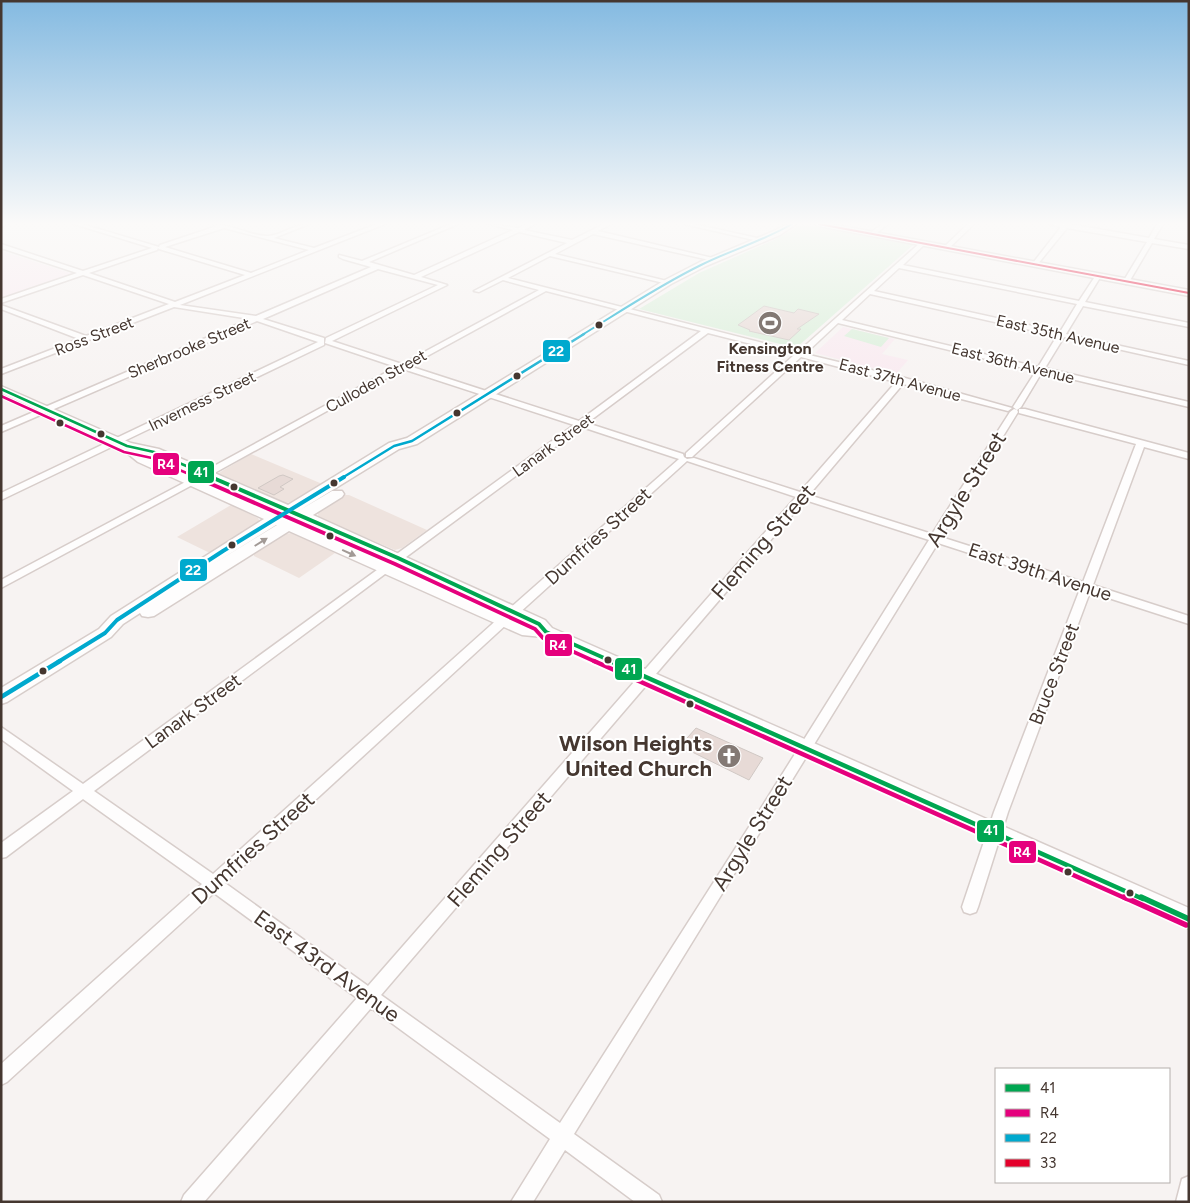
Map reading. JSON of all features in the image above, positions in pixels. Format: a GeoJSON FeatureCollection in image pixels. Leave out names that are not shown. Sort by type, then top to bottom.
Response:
{"type":"FeatureCollection","features":[{"type":"Feature","properties":{"kind":"main road"},"geometry":{"type":"LineString","coordinates":[[1,697],[105,633],[123,628],[289,518],[406,449],[412,441],[672,280]]}},
{"type":"Feature","properties":{"kind":"main road"},"geometry":{"type":"LineString","coordinates":[[1117,280],[1189,294]]}},
{"type":"Feature","properties":{"kind":"main road"},"geometry":{"type":"LineString","coordinates":[[1,389],[122,443],[154,452],[206,474],[385,570],[509,616]]}},
{"type":"Feature","properties":{"kind":"main road"},"geometry":{"type":"LineString","coordinates":[[122,443],[143,459],[191,482],[398,558],[509,616],[528,631],[546,632],[1189,919]]}},
{"type":"Feature","properties":{"kind":"street"},"geometry":{"type":"LineString","coordinates":[[1,301],[63,280]]}},
{"type":"Feature","properties":{"kind":"street","name":"East 39th Avenue"},"geometry":{"type":"LineString","coordinates":[[104,280],[178,307],[256,319],[1189,620]]}},
{"type":"Feature","properties":{"kind":"street","name":"Ross Street"},"geometry":{"type":"LineString","coordinates":[[1,372],[239,280]]}},
{"type":"Feature","properties":{"kind":"street","name":"Sherbrooke Street"},"geometry":{"type":"LineString","coordinates":[[1,429],[346,280]]}},
{"type":"Feature","properties":{"kind":"street","name":"Inverness Street"},"geometry":{"type":"LineString","coordinates":[[1,497],[122,443],[444,285],[426,280]]}},
{"type":"Feature","properties":{"kind":"street"},"geometry":{"type":"LineString","coordinates":[[477,291],[498,280]]}},
{"type":"Feature","properties":{"kind":"street","name":"East 37th Avenue"},"geometry":{"type":"LineString","coordinates":[[510,280],[1015,409],[1189,456]]}},
{"type":"Feature","properties":{"kind":"street"},"geometry":{"type":"LineString","coordinates":[[660,280],[668,282]]}},
{"type":"Feature","properties":{"kind":"street","name":"Dumfries Street"},"geometry":{"type":"LineString","coordinates":[[1,1076],[883,280]]}},
{"type":"Feature","properties":{"kind":"street"},"geometry":{"type":"LineString","coordinates":[[969,280],[1189,324]]}},
{"type":"Feature","properties":{"kind":"street","name":"Argyle Street"},"geometry":{"type":"LineString","coordinates":[[520,1202],[768,809],[1096,280]]}},
{"type":"Feature","properties":{"kind":"street","name":"Culloden Street"},"geometry":{"type":"LineString","coordinates":[[206,474],[545,289]]}},
{"type":"Feature","properties":{"kind":"street","name":"East 35th Avenue"},"geometry":{"type":"LineString","coordinates":[[869,292],[1189,363]]}},
{"type":"Feature","properties":{"kind":"street"},"geometry":{"type":"LineString","coordinates":[[1,306],[86,339]]}},
{"type":"Feature","properties":{"kind":"street","name":"East 36th Avenue"},"geometry":{"type":"LineString","coordinates":[[837,321],[1189,405]]}},
{"type":"Feature","properties":{"kind":"street","name":"Lanark Street"},"geometry":{"type":"LineString","coordinates":[[398,558],[708,330]]}},
{"type":"Feature","properties":{"kind":"street","name":"Fleming Street"},"geometry":{"type":"LineString","coordinates":[[191,1202],[902,380]]}},
{"type":"Feature","properties":{"kind":"street","name":"Bruce Street"},"geometry":{"type":"LineString","coordinates":[[970,907],[995,832],[1141,443]]}},
{"type":"Feature","properties":{"kind":"street"},"geometry":{"type":"LineString","coordinates":[[1,585],[191,482]]}},
{"type":"Feature","properties":{"kind":"street","name":"Lanark Street"},"geometry":{"type":"LineString","coordinates":[[1,852],[385,570]]}},
{"type":"Feature","properties":{"kind":"street","name":"East 43rd Avenue"},"geometry":{"type":"LineString","coordinates":[[1,732],[652,1202]]}},
{"type":"Feature","properties":{"kind":"street"},"geometry":{"type":"LineString","coordinates":[[1186,1202],[1189,1186]]}},
{"type":"Feature","properties":{"kind":"shaded area"},"geometry":{"type":"Polygon","coordinates":[[[1,280],[55,280],[1,298],[1,280]]]}},
{"type":"Feature","properties":{"kind":"shaded area"},"geometry":{"type":"Polygon","coordinates":[[[843,327],[895,339],[882,354],[908,360],[896,374],[815,353],[843,327]]]}},
{"type":"Feature","properties":{"kind":"shaded area"},"geometry":{"type":"Polygon","coordinates":[[[251,454],[320,483],[321,486],[297,501],[286,503],[217,474],[251,454]]]}},
{"type":"Feature","properties":{"kind":"shaded area"},"geometry":{"type":"Polygon","coordinates":[[[344,495],[349,495],[427,530],[402,548],[395,550],[318,517],[318,512],[344,495]]]}},
{"type":"Feature","properties":{"kind":"shaded area"},"geometry":{"type":"Polygon","coordinates":[[[231,505],[258,518],[260,522],[212,554],[177,537],[231,505]]]}},
{"type":"Feature","properties":{"kind":"shaded area"},"geometry":{"type":"Polygon","coordinates":[[[291,533],[335,553],[299,578],[254,556],[254,552],[281,535],[291,533]]]}},
{"type":"Feature","properties":{"kind":"green space"},"geometry":{"type":"Polygon","coordinates":[[[687,280],[873,280],[796,348],[639,309],[687,280]]]}},
{"type":"Feature","properties":{"kind":"green space"},"geometry":{"type":"Polygon","coordinates":[[[852,329],[889,338],[881,347],[844,336],[852,329]]]}},
{"type":"Feature","properties":{"kind":"building"},"geometry":{"type":"Polygon","coordinates":[[[764,306],[794,313],[798,309],[819,314],[797,329],[801,329],[789,340],[749,331],[738,325],[764,306]]]}},
{"type":"Feature","properties":{"kind":"building"},"geometry":{"type":"Polygon","coordinates":[[[283,475],[293,479],[280,487],[284,489],[274,495],[258,488],[279,476],[283,475]]]}},
{"type":"Feature","properties":{"kind":"building","name":"Wilson Heights United Church"},"geometry":{"type":"Polygon","coordinates":[[[696,728],[763,758],[749,780],[680,746],[696,728]]]}},
{"type":"Feature","properties":{"kind":"transit line","name":"22"},"geometry":{"type":"LineString","coordinates":[[1,697],[105,633],[117,620],[223,551],[394,446],[412,441],[672,280]]}},
{"type":"Feature","properties":{"kind":"transit line","name":"33"},"geometry":{"type":"LineString","coordinates":[[1120,280],[1189,293]]}},
{"type":"Feature","properties":{"kind":"transit line","name":"41"},"geometry":{"type":"LineString","coordinates":[[1,389],[127,446],[154,452],[398,558],[539,624],[546,632],[1189,919]]}},
{"type":"Feature","properties":{"kind":"transit line","name":"R4"},"geometry":{"type":"LineString","coordinates":[[1,396],[124,452],[152,458],[395,564],[535,629],[543,638],[1186,925]]}},
{"type":"Feature","properties":{"kind":"place","name":"Kensington Fitness Centre"},"geometry":{"type":"Point","coordinates":[770,323]}},
{"type":"Feature","properties":{"kind":"place","name":"Wilson Heights United Church"},"geometry":{"type":"Point","coordinates":[729,756]}}]}
